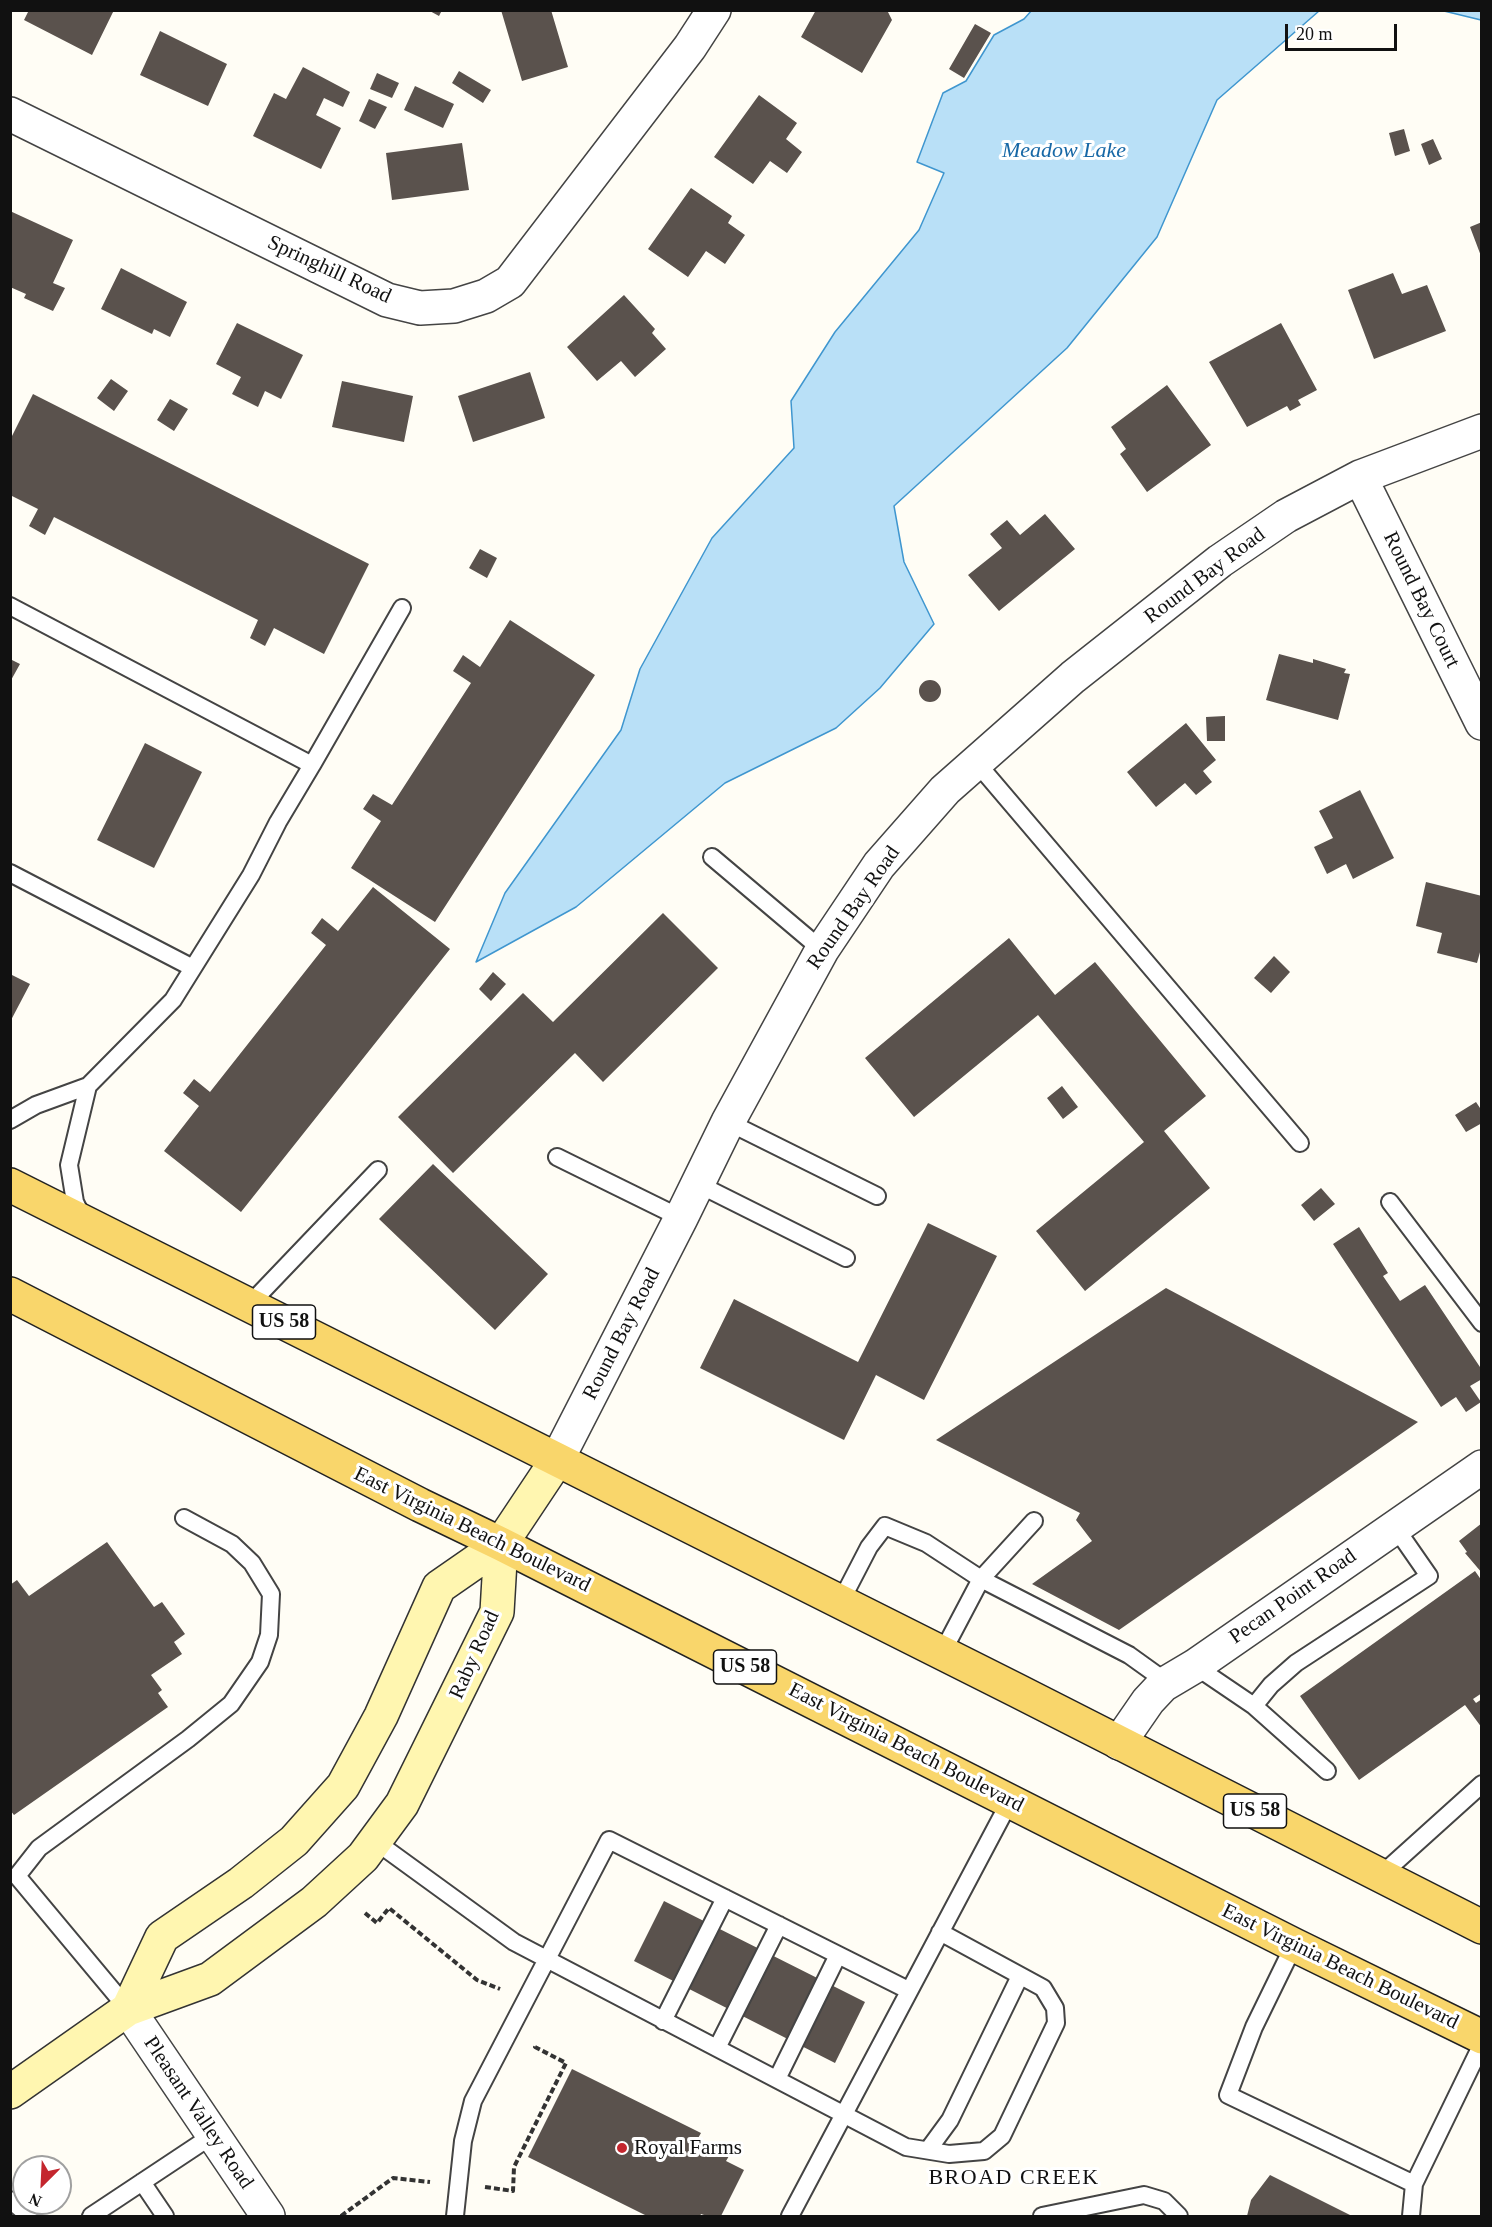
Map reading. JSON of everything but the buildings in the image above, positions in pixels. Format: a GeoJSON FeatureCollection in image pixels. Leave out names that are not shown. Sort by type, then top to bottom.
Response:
{"type":"FeatureCollection","features":[{"type":"Feature","properties":{"kind":"main road","name":"US 58"},"geometry":{"type":"LineString","coordinates":[[10,1185],[1482,1927]]}},
{"type":"Feature","properties":{"kind":"main road","name":"East Virginia Beach Boulevard"},"geometry":{"type":"LineString","coordinates":[[10,1294],[411,1501],[501,1544],[1294,1945],[1482,2037]]}},
{"type":"Feature","properties":{"kind":"street","name":"Springhill Road"},"geometry":{"type":"LineString","coordinates":[[10,114],[387,300],[420,308],[454,306],[486,296],[510,282],[690,48],[714,10]]}},
{"type":"Feature","properties":{"kind":"street","name":"Round Bay Road"},"geometry":{"type":"LineString","coordinates":[[501,1544],[557,1460],[728,1122],[822,950],[879,865],[945,790],[1073,677],[1220,561],[1286,516],[1360,477],[1482,431]]}},
{"type":"Feature","properties":{"kind":"street","name":"Round Bay Court"},"geometry":{"type":"LineString","coordinates":[[1360,477],[1482,723]]}},
{"type":"Feature","properties":{"kind":"street","name":"Pecan Point Road"},"geometry":{"type":"LineString","coordinates":[[1119,1743],[1148,1701],[1181,1674],[1482,1467]]}},
{"type":"Feature","properties":{"kind":"street","name":"Raby Road"},"geometry":{"type":"LineString","coordinates":[[10,2092],[128,2009],[210,1979],[314,1902],[363,1857],[402,1804],[497,1612],[501,1544]]}},
{"type":"Feature","properties":{"kind":"street","name":"Raby Road"},"geometry":{"type":"LineString","coordinates":[[128,2009],[162,1937],[241,1883],[294,1841],[343,1786],[381,1716],[439,1587],[501,1544]]}},
{"type":"Feature","properties":{"kind":"street","name":"Pleasant Valley Road"},"geometry":{"type":"LineString","coordinates":[[128,2009],[268,2217]]}},
{"type":"Feature","properties":{"kind":"lane"},"geometry":{"type":"LineString","coordinates":[[10,606],[312,765]]}},
{"type":"Feature","properties":{"kind":"lane"},"geometry":{"type":"LineString","coordinates":[[10,1120],[36,1105],[88,1086],[173,1000],[251,875],[278,822],[402,608]]}},
{"type":"Feature","properties":{"kind":"lane"},"geometry":{"type":"LineString","coordinates":[[976,762],[1300,1143]]}},
{"type":"Feature","properties":{"kind":"lane"},"geometry":{"type":"LineString","coordinates":[[712,857],[822,950]]}},
{"type":"Feature","properties":{"kind":"lane"},"geometry":{"type":"LineString","coordinates":[[10,873],[193,968]]}},
{"type":"Feature","properties":{"kind":"lane"},"geometry":{"type":"LineString","coordinates":[[85,1222],[75,1202],[69,1165],[88,1086]]}},
{"type":"Feature","properties":{"kind":"lane"},"geometry":{"type":"LineString","coordinates":[[728,1122],[877,1196]]}},
{"type":"Feature","properties":{"kind":"lane"},"geometry":{"type":"LineString","coordinates":[[557,1157],[681,1218]]}},
{"type":"Feature","properties":{"kind":"lane"},"geometry":{"type":"LineString","coordinates":[[250,1304],[378,1170]]}},
{"type":"Feature","properties":{"kind":"lane"},"geometry":{"type":"LineString","coordinates":[[698,1184],[846,1258]]}},
{"type":"Feature","properties":{"kind":"lane"},"geometry":{"type":"LineString","coordinates":[[1390,1202],[1482,1323]]}},
{"type":"Feature","properties":{"kind":"lane"},"geometry":{"type":"LineString","coordinates":[[128,2009],[14,1879],[39,1848],[188,1739],[231,1704],[260,1662],[269,1635],[271,1594],[252,1563],[232,1544],[184,1518]]}},
{"type":"Feature","properties":{"kind":"lane"},"geometry":{"type":"LineString","coordinates":[[942,1653],[981,1579],[1034,1521]]}},
{"type":"Feature","properties":{"kind":"lane"},"geometry":{"type":"LineString","coordinates":[[840,1603],[869,1547],[885,1526],[926,1544],[981,1579],[1129,1655],[1181,1674],[1254,1706],[1327,1771]]}},
{"type":"Feature","properties":{"kind":"lane"},"geometry":{"type":"LineString","coordinates":[[1254,1706],[1271,1685],[1296,1663],[1429,1576],[1395,1527]]}},
{"type":"Feature","properties":{"kind":"lane"},"geometry":{"type":"LineString","coordinates":[[1381,1875],[1482,1784]]}},
{"type":"Feature","properties":{"kind":"lane"},"geometry":{"type":"LineString","coordinates":[[790,2217],[908,1990],[1010,1801]]}},
{"type":"Feature","properties":{"kind":"lane"},"geometry":{"type":"LineString","coordinates":[[454,2217],[460,2185],[463,2141],[473,2101],[523,2001],[547,1961],[609,1840],[908,1990]]}},
{"type":"Feature","properties":{"kind":"lane"},"geometry":{"type":"LineString","coordinates":[[375,1841],[514,1942],[906,2147],[949,2154],[984,2151],[1002,2136],[1056,2023],[1054,2008],[1043,1988],[940,1932]]}},
{"type":"Feature","properties":{"kind":"lane"},"geometry":{"type":"LineString","coordinates":[[663,2021],[725,1898]]}},
{"type":"Feature","properties":{"kind":"lane"},"geometry":{"type":"LineString","coordinates":[[717,2048],[779,1925]]}},
{"type":"Feature","properties":{"kind":"lane"},"geometry":{"type":"LineString","coordinates":[[1294,1945],[1254,2026],[1228,2095],[1414,2184]]}},
{"type":"Feature","properties":{"kind":"lane"},"geometry":{"type":"LineString","coordinates":[[777,2079],[838,1955]]}},
{"type":"Feature","properties":{"kind":"lane"},"geometry":{"type":"LineString","coordinates":[[928,2150],[950,2120],[1020,1976]]}},
{"type":"Feature","properties":{"kind":"lane"},"geometry":{"type":"LineString","coordinates":[[1411,2217],[1414,2184],[1482,2044]]}},
{"type":"Feature","properties":{"kind":"lane"},"geometry":{"type":"LineString","coordinates":[[91,2217],[213,2134]]}},
{"type":"Feature","properties":{"kind":"lane"},"geometry":{"type":"LineString","coordinates":[[142,2182],[165,2217]]}},
{"type":"Feature","properties":{"kind":"lane"},"geometry":{"type":"LineString","coordinates":[[1042,2217],[1144,2195],[1164,2201],[1179,2217]]}},
{"type":"Feature","properties":{"kind":"lane"},"geometry":{"type":"LineString","coordinates":[[10,2200],[28,2217]]}},
{"type":"Feature","properties":{"kind":"water","name":"Meadow Lake"},"geometry":{"type":"Polygon","coordinates":[[[1032,10],[1319,11],[1217,100],[1157,237],[1067,348],[894,506],[904,562],[934,624],[880,688],[836,728],[725,783],[576,907],[476,962],[505,893],[621,730],[640,669],[712,538],[794,448],[791,401],[835,332],[919,230],[944,173],[917,162],[943,93],[966,81],[994,35],[1024,19],[1032,10]]]}},
{"type":"Feature","properties":{"kind":"water"},"geometry":{"type":"Polygon","coordinates":[[[1444,11],[1481,11],[1481,20],[1444,11]]]}},
{"type":"Feature","properties":{"kind":"place","name":"Royal Farms"},"geometry":{"type":"Point","coordinates":[622,2148]}},
{"type":"Feature","properties":{"kind":"district","name":"BROAD CREEK"},"geometry":{"type":"Point","coordinates":[1014,2178]}}]}
